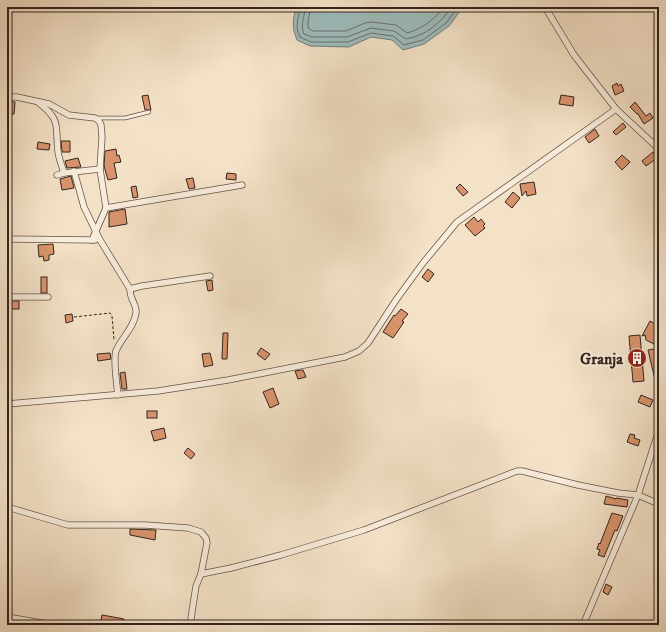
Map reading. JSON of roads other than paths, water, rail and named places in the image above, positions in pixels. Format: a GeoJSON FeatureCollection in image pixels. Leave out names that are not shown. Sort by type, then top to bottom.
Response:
{"type":"FeatureCollection","features":[{"type":"Feature","properties":{"kind":"street"},"geometry":{"type":"LineString","coordinates":[[545,7],[574,55],[616,109],[659,149]]}},
{"type":"Feature","properties":{"kind":"street"},"geometry":{"type":"LineString","coordinates":[[7,97],[49,104],[69,115],[95,118],[99,121],[102,134],[100,169],[106,208],[92,240]]}},
{"type":"Feature","properties":{"kind":"street"},"geometry":{"type":"LineString","coordinates":[[37,101],[49,111],[56,122],[58,154],[64,173]]}},
{"type":"Feature","properties":{"kind":"street"},"geometry":{"type":"LineString","coordinates":[[7,404],[158,391],[228,380],[345,357],[359,351],[368,344],[396,300],[423,263],[457,222],[616,109]]}},
{"type":"Feature","properties":{"kind":"street"},"geometry":{"type":"LineString","coordinates":[[57,175],[100,169]]}},
{"type":"Feature","properties":{"kind":"street"},"geometry":{"type":"LineString","coordinates":[[74,172],[84,207],[100,240],[130,289],[130,298],[136,307],[135,316],[128,333],[115,352],[118,395]]}},
{"type":"Feature","properties":{"kind":"street"},"geometry":{"type":"LineString","coordinates":[[106,208],[242,185]]}},
{"type":"Feature","properties":{"kind":"street"},"geometry":{"type":"LineString","coordinates":[[7,239],[100,240]]}},
{"type":"Feature","properties":{"kind":"street"},"geometry":{"type":"LineString","coordinates":[[130,289],[210,276]]}},
{"type":"Feature","properties":{"kind":"street"},"geometry":{"type":"LineString","coordinates":[[7,297],[48,297]]}},
{"type":"Feature","properties":{"kind":"street"},"geometry":{"type":"LineString","coordinates":[[583,625],[638,495],[659,430]]}},
{"type":"Feature","properties":{"kind":"street"},"geometry":{"type":"LineString","coordinates":[[201,574],[281,555],[379,525],[517,471],[607,491],[638,495],[659,504]]}},
{"type":"Feature","properties":{"kind":"street"},"geometry":{"type":"LineString","coordinates":[[7,508],[68,525],[145,525],[194,529],[204,534],[207,543],[201,574],[196,586],[190,625]]}},
{"type":"Feature","properties":{"kind":"street"},"geometry":{"type":"LineString","coordinates":[[7,618],[53,625]]}},
{"type":"Feature","properties":{"kind":"lane"},"geometry":{"type":"LineString","coordinates":[[95,118],[125,118],[150,112]]}},
{"type":"Feature","properties":{"kind":"water"},"geometry":{"type":"Polygon","coordinates":[[[297,7],[463,7],[449,26],[424,44],[403,50],[392,40],[371,37],[349,47],[310,46],[297,40],[295,36],[293,24],[297,7]]]}},
{"type":"Feature","properties":{"kind":"place","name":"Granja"},"geometry":{"type":"Point","coordinates":[637,358]}}]}
